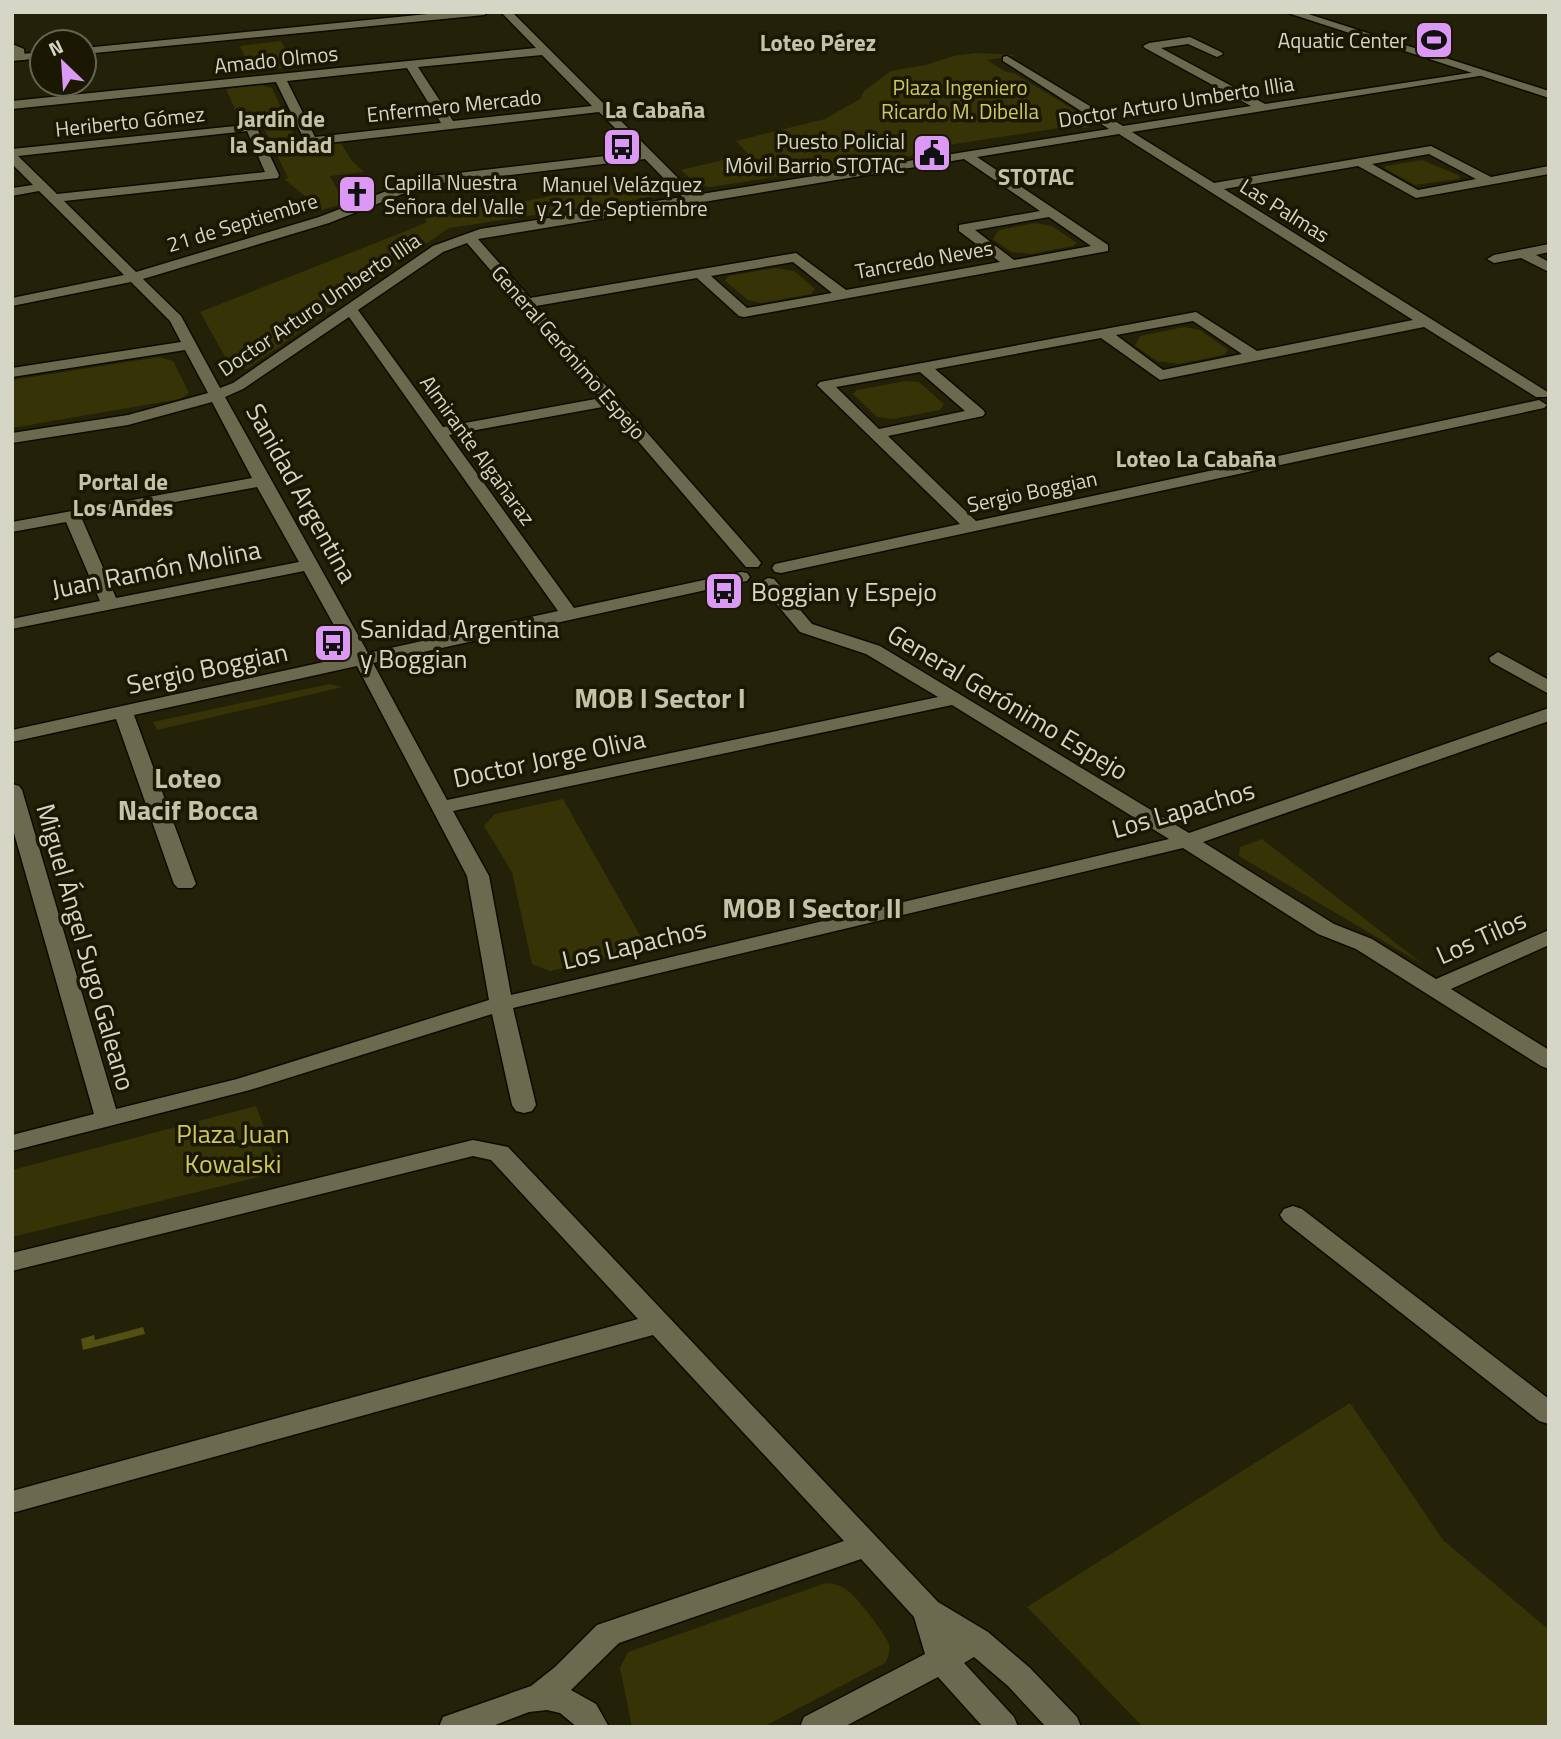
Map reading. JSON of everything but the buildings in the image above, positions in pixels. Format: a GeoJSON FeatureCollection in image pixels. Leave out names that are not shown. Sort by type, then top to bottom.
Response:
{"type":"FeatureCollection","features":[{"type":"Feature","properties":{"kind":"street"},"geometry":{"type":"LineString","coordinates":[[98,50],[484,12]]}},
{"type":"Feature","properties":{"kind":"street"},"geometry":{"type":"LineString","coordinates":[[506,12],[692,199]]}},
{"type":"Feature","properties":{"kind":"street"},"geometry":{"type":"LineString","coordinates":[[1290,12],[1549,95]]}},
{"type":"Feature","properties":{"kind":"street"},"geometry":{"type":"LineString","coordinates":[[1177,61],[1217,54],[1190,40],[1149,46],[1264,108]]}},
{"type":"Feature","properties":{"kind":"street"},"geometry":{"type":"LineString","coordinates":[[12,47],[20,51],[17,58]]}},
{"type":"Feature","properties":{"kind":"street","name":"Amado Olmos"},"geometry":{"type":"LineString","coordinates":[[12,105],[544,51]]}},
{"type":"Feature","properties":{"kind":"street","name":"Las Palmas"},"geometry":{"type":"LineString","coordinates":[[1007,59],[1124,130],[1210,188],[1426,322],[1544,400]]}},
{"type":"Feature","properties":{"kind":"street"},"geometry":{"type":"LineString","coordinates":[[410,64],[449,125]]}},
{"type":"Feature","properties":{"kind":"street","name":"Doctor Arturo Umberto Illia"},"geometry":{"type":"LineString","coordinates":[[12,438],[184,409],[217,397],[238,386],[438,249],[497,229],[1479,73]]}},
{"type":"Feature","properties":{"kind":"street","name":"Enfermero Mercado"},"geometry":{"type":"LineString","coordinates":[[280,78],[311,141],[602,108]]}},
{"type":"Feature","properties":{"kind":"street","name":"Heriberto Gómez"},"geometry":{"type":"LineString","coordinates":[[12,155],[251,127],[273,175],[55,198]]}},
{"type":"Feature","properties":{"kind":"street"},"geometry":{"type":"LineString","coordinates":[[1210,188],[1431,150],[1489,181]]}},
{"type":"Feature","properties":{"kind":"street","name":"Sanidad Argentina"},"geometry":{"type":"LineString","coordinates":[[12,155],[176,319],[363,662],[478,876],[501,1004],[524,1105]]}},
{"type":"Feature","properties":{"kind":"street","name":"21 de Septiembre"},"geometry":{"type":"LineString","coordinates":[[12,302],[135,277],[324,220],[423,181],[648,155]]}},
{"type":"Feature","properties":{"kind":"street","name":"Tancredo Neves"},"geometry":{"type":"LineString","coordinates":[[701,274],[744,313],[1103,248],[966,155]]}},
{"type":"Feature","properties":{"kind":"street"},"geometry":{"type":"LineString","coordinates":[[1359,162],[1416,194],[1549,170]]}},
{"type":"Feature","properties":{"kind":"street"},"geometry":{"type":"LineString","coordinates":[[12,192],[42,187]]}},
{"type":"Feature","properties":{"kind":"street","name":"Tancredo Neves"},"geometry":{"type":"LineString","coordinates":[[1012,265],[964,228],[1052,213]]}},
{"type":"Feature","properties":{"kind":"street","name":"General Gerónimo Espejo"},"geometry":{"type":"LineString","coordinates":[[469,237],[612,401],[746,570]]}},
{"type":"Feature","properties":{"kind":"street"},"geometry":{"type":"LineString","coordinates":[[1494,259],[1549,248]]}},
{"type":"Feature","properties":{"kind":"street"},"geometry":{"type":"LineString","coordinates":[[1523,253],[1549,268]]}},
{"type":"Feature","properties":{"kind":"street","name":"Tancredo Neves"},"geometry":{"type":"LineString","coordinates":[[527,303],[796,257],[843,295]]}},
{"type":"Feature","properties":{"kind":"street","name":"Almirante Algañaraz"},"geometry":{"type":"LineString","coordinates":[[351,310],[570,615]]}},
{"type":"Feature","properties":{"kind":"street"},"geometry":{"type":"LineString","coordinates":[[972,527],[825,385],[1196,316],[1254,356]]}},
{"type":"Feature","properties":{"kind":"street"},"geometry":{"type":"LineString","coordinates":[[1103,333],[1160,375],[1426,322]]}},
{"type":"Feature","properties":{"kind":"street"},"geometry":{"type":"LineString","coordinates":[[12,373],[190,345]]}},
{"type":"Feature","properties":{"kind":"street"},"geometry":{"type":"LineString","coordinates":[[876,433],[977,413],[923,367]]}},
{"type":"Feature","properties":{"kind":"street","name":"Sergio Boggian"},"geometry":{"type":"LineString","coordinates":[[774,576],[972,527],[1544,400]]}},
{"type":"Feature","properties":{"kind":"street"},"geometry":{"type":"LineString","coordinates":[[439,432],[612,401]]}},
{"type":"Feature","properties":{"kind":"street"},"geometry":{"type":"LineString","coordinates":[[12,527],[262,481]]}},
{"type":"Feature","properties":{"kind":"street"},"geometry":{"type":"LineString","coordinates":[[72,516],[110,605]]}},
{"type":"Feature","properties":{"kind":"street","name":"Juan Ramón Molina"},"geometry":{"type":"LineString","coordinates":[[12,624],[310,565]]}},
{"type":"Feature","properties":{"kind":"street"},"geometry":{"type":"LineString","coordinates":[[746,570],[750,582],[774,576]]}},
{"type":"Feature","properties":{"kind":"street","name":"Sergio Boggian"},"geometry":{"type":"LineString","coordinates":[[12,736],[363,662],[570,615],[746,570]]}},
{"type":"Feature","properties":{"kind":"street","name":"General Gerónimo Espejo"},"geometry":{"type":"LineString","coordinates":[[774,576],[806,628],[873,650],[1186,840],[1325,929],[1364,944],[1549,1061]]}},
{"type":"Feature","properties":{"kind":"street"},"geometry":{"type":"LineString","coordinates":[[1498,658],[1549,688]]}},
{"type":"Feature","properties":{"kind":"street","name":"Doctor Jorge Oliva"},"geometry":{"type":"LineString","coordinates":[[441,807],[955,699]]}},
{"type":"Feature","properties":{"kind":"street"},"geometry":{"type":"LineString","coordinates":[[123,712],[185,884]]}},
{"type":"Feature","properties":{"kind":"street","name":"Los Lapachos"},"geometry":{"type":"LineString","coordinates":[[12,1143],[242,1085],[501,1004],[1223,830],[1549,713]]}},
{"type":"Feature","properties":{"kind":"street","name":"Miguel Ángel Sugo Galeano"},"geometry":{"type":"LineString","coordinates":[[12,790],[107,1119]]}},
{"type":"Feature","properties":{"kind":"street","name":"Los Tilos"},"geometry":{"type":"LineString","coordinates":[[1436,988],[1549,937]]}},
{"type":"Feature","properties":{"kind":"street"},"geometry":{"type":"LineString","coordinates":[[12,1262],[473,1148],[499,1153],[927,1611],[977,1641],[1019,1677],[1066,1727]]}},
{"type":"Feature","properties":{"kind":"street"},"geometry":{"type":"LineString","coordinates":[[1293,1215],[1549,1414]]}},
{"type":"Feature","properties":{"kind":"street"},"geometry":{"type":"LineString","coordinates":[[12,1502],[656,1324]]}},
{"type":"Feature","properties":{"kind":"street"},"geometry":{"type":"LineString","coordinates":[[454,1727],[540,1696],[566,1676],[608,1633],[865,1546]]}},
{"type":"Feature","properties":{"kind":"street"},"geometry":{"type":"LineString","coordinates":[[927,1611],[942,1660],[1003,1727]]}},
{"type":"Feature","properties":{"kind":"street"},"geometry":{"type":"LineString","coordinates":[[815,1727],[977,1641]]}},
{"type":"Feature","properties":{"kind":"street"},"geometry":{"type":"LineString","coordinates":[[540,1696],[565,1701],[577,1707],[590,1718],[594,1727]]}},
{"type":"Feature","properties":{"kind":"green space"},"geometry":{"type":"Polygon","coordinates":[[[281,41],[294,67],[251,71],[240,46],[281,41]]]}},
{"type":"Feature","properties":{"kind":"green space","name":"Plaza Ingeniero Ricardo M. Dibella"},"geometry":{"type":"Polygon","coordinates":[[[976,53],[1017,55],[987,60],[1006,72],[1014,73],[1094,122],[1088,128],[1066,127],[916,150],[911,156],[711,187],[697,185],[681,170],[748,154],[736,141],[825,119],[860,99],[864,91],[891,71],[976,53]]]}},
{"type":"Feature","properties":{"kind":"green space"},"geometry":{"type":"Polygon","coordinates":[[[261,85],[272,88],[299,146],[340,142],[352,161],[364,172],[330,176],[345,203],[322,210],[284,179],[288,178],[261,122],[242,124],[226,89],[261,85]]]}},
{"type":"Feature","properties":{"kind":"green space"},"geometry":{"type":"Polygon","coordinates":[[[1422,160],[1460,176],[1459,179],[1415,185],[1384,168],[1422,160]]]}},
{"type":"Feature","properties":{"kind":"green space"},"geometry":{"type":"Polygon","coordinates":[[[647,177],[662,192],[658,196],[449,228],[247,369],[232,369],[200,312],[406,231],[427,222],[425,219],[468,208],[516,203],[647,177]]]}},
{"type":"Feature","properties":{"kind":"green space"},"geometry":{"type":"Polygon","coordinates":[[[1035,223],[1052,226],[1077,243],[1031,254],[1011,252],[993,239],[999,230],[1035,223]]]}},
{"type":"Feature","properties":{"kind":"green space"},"geometry":{"type":"Polygon","coordinates":[[[775,268],[794,271],[815,289],[811,294],[762,303],[748,300],[725,281],[728,276],[775,268]]]}},
{"type":"Feature","properties":{"kind":"green space"},"geometry":{"type":"Polygon","coordinates":[[[1184,327],[1200,330],[1228,350],[1224,355],[1178,364],[1157,361],[1135,346],[1140,336],[1184,327]]]}},
{"type":"Feature","properties":{"kind":"green space"},"geometry":{"type":"Polygon","coordinates":[[[159,357],[173,361],[189,393],[180,399],[12,428],[12,380],[159,357]]]}},
{"type":"Feature","properties":{"kind":"green space"},"geometry":{"type":"Polygon","coordinates":[[[906,381],[919,382],[944,404],[940,410],[893,419],[877,417],[853,394],[857,390],[906,381]]]}},
{"type":"Feature","properties":{"kind":"green space"},"geometry":{"type":"Polygon","coordinates":[[[329,684],[343,687],[157,730],[153,722],[329,684]]]}},
{"type":"Feature","properties":{"kind":"green space"},"geometry":{"type":"Polygon","coordinates":[[[563,799],[647,948],[550,971],[532,964],[512,872],[484,826],[495,814],[563,799]]]}},
{"type":"Feature","properties":{"kind":"green space"},"geometry":{"type":"Polygon","coordinates":[[[1262,839],[1424,965],[1239,856],[1240,847],[1262,839]]]}},
{"type":"Feature","properties":{"kind":"green space","name":"Plaza Juan Kowalski"},"geometry":{"type":"Polygon","coordinates":[[[256,1106],[280,1172],[12,1237],[12,1170],[256,1106]]]}},
{"type":"Feature","properties":{"kind":"green space"},"geometry":{"type":"Polygon","coordinates":[[[1350,1403],[1443,1540],[1549,1630],[1549,1727],[1143,1727],[1027,1607],[1350,1403]]]}},
{"type":"Feature","properties":{"kind":"green space"},"geometry":{"type":"Polygon","coordinates":[[[826,1583],[847,1590],[875,1623],[889,1645],[885,1663],[763,1727],[632,1727],[620,1668],[628,1652],[826,1583]]]}},
{"type":"Feature","properties":{"kind":"shaded area"},"geometry":{"type":"Polygon","coordinates":[[[143,1327],[145,1334],[83,1350],[81,1339],[94,1335],[95,1340],[143,1327]]]}},
{"type":"Feature","properties":{"kind":"place","name":"Aquatic Center"},"geometry":{"type":"Point","coordinates":[1434,40]}},
{"type":"Feature","properties":{"kind":"place","name":"Manuel Velázquez y 21 de Septiembre"},"geometry":{"type":"Point","coordinates":[622,147]}},
{"type":"Feature","properties":{"kind":"place","name":"Puesto Policial Móvil Barrio STOTAC"},"geometry":{"type":"Point","coordinates":[932,153]}},
{"type":"Feature","properties":{"kind":"place","name":"Capilla Nuestra Señora del Valle"},"geometry":{"type":"Point","coordinates":[357,194]}},
{"type":"Feature","properties":{"kind":"place","name":"Boggian y Espejo"},"geometry":{"type":"Point","coordinates":[724,591]}},
{"type":"Feature","properties":{"kind":"place","name":"Sanidad Argentina y Boggian"},"geometry":{"type":"Point","coordinates":[333,643]}},
{"type":"Feature","properties":{"kind":"district","name":"Loteo Pérez"},"geometry":{"type":"Point","coordinates":[818,42]}},
{"type":"Feature","properties":{"kind":"district","name":"La Cabaña"},"geometry":{"type":"Point","coordinates":[655,109]}},
{"type":"Feature","properties":{"kind":"district","name":"Jardín de la Sanidad"},"geometry":{"type":"Point","coordinates":[281,131]}},
{"type":"Feature","properties":{"kind":"district","name":"STOTAC"},"geometry":{"type":"Point","coordinates":[1036,176]}},
{"type":"Feature","properties":{"kind":"district","name":"Loteo La Cabaña"},"geometry":{"type":"Point","coordinates":[1196,458]}},
{"type":"Feature","properties":{"kind":"district","name":"Portal de Los Andes"},"geometry":{"type":"Point","coordinates":[123,494]}},
{"type":"Feature","properties":{"kind":"district","name":"MOB I Sector I"},"geometry":{"type":"Point","coordinates":[660,697]}},
{"type":"Feature","properties":{"kind":"district","name":"Loteo Nacif Bocca"},"geometry":{"type":"Point","coordinates":[188,793]}},
{"type":"Feature","properties":{"kind":"district","name":"MOB I Sector II"},"geometry":{"type":"Point","coordinates":[812,907]}}]}
